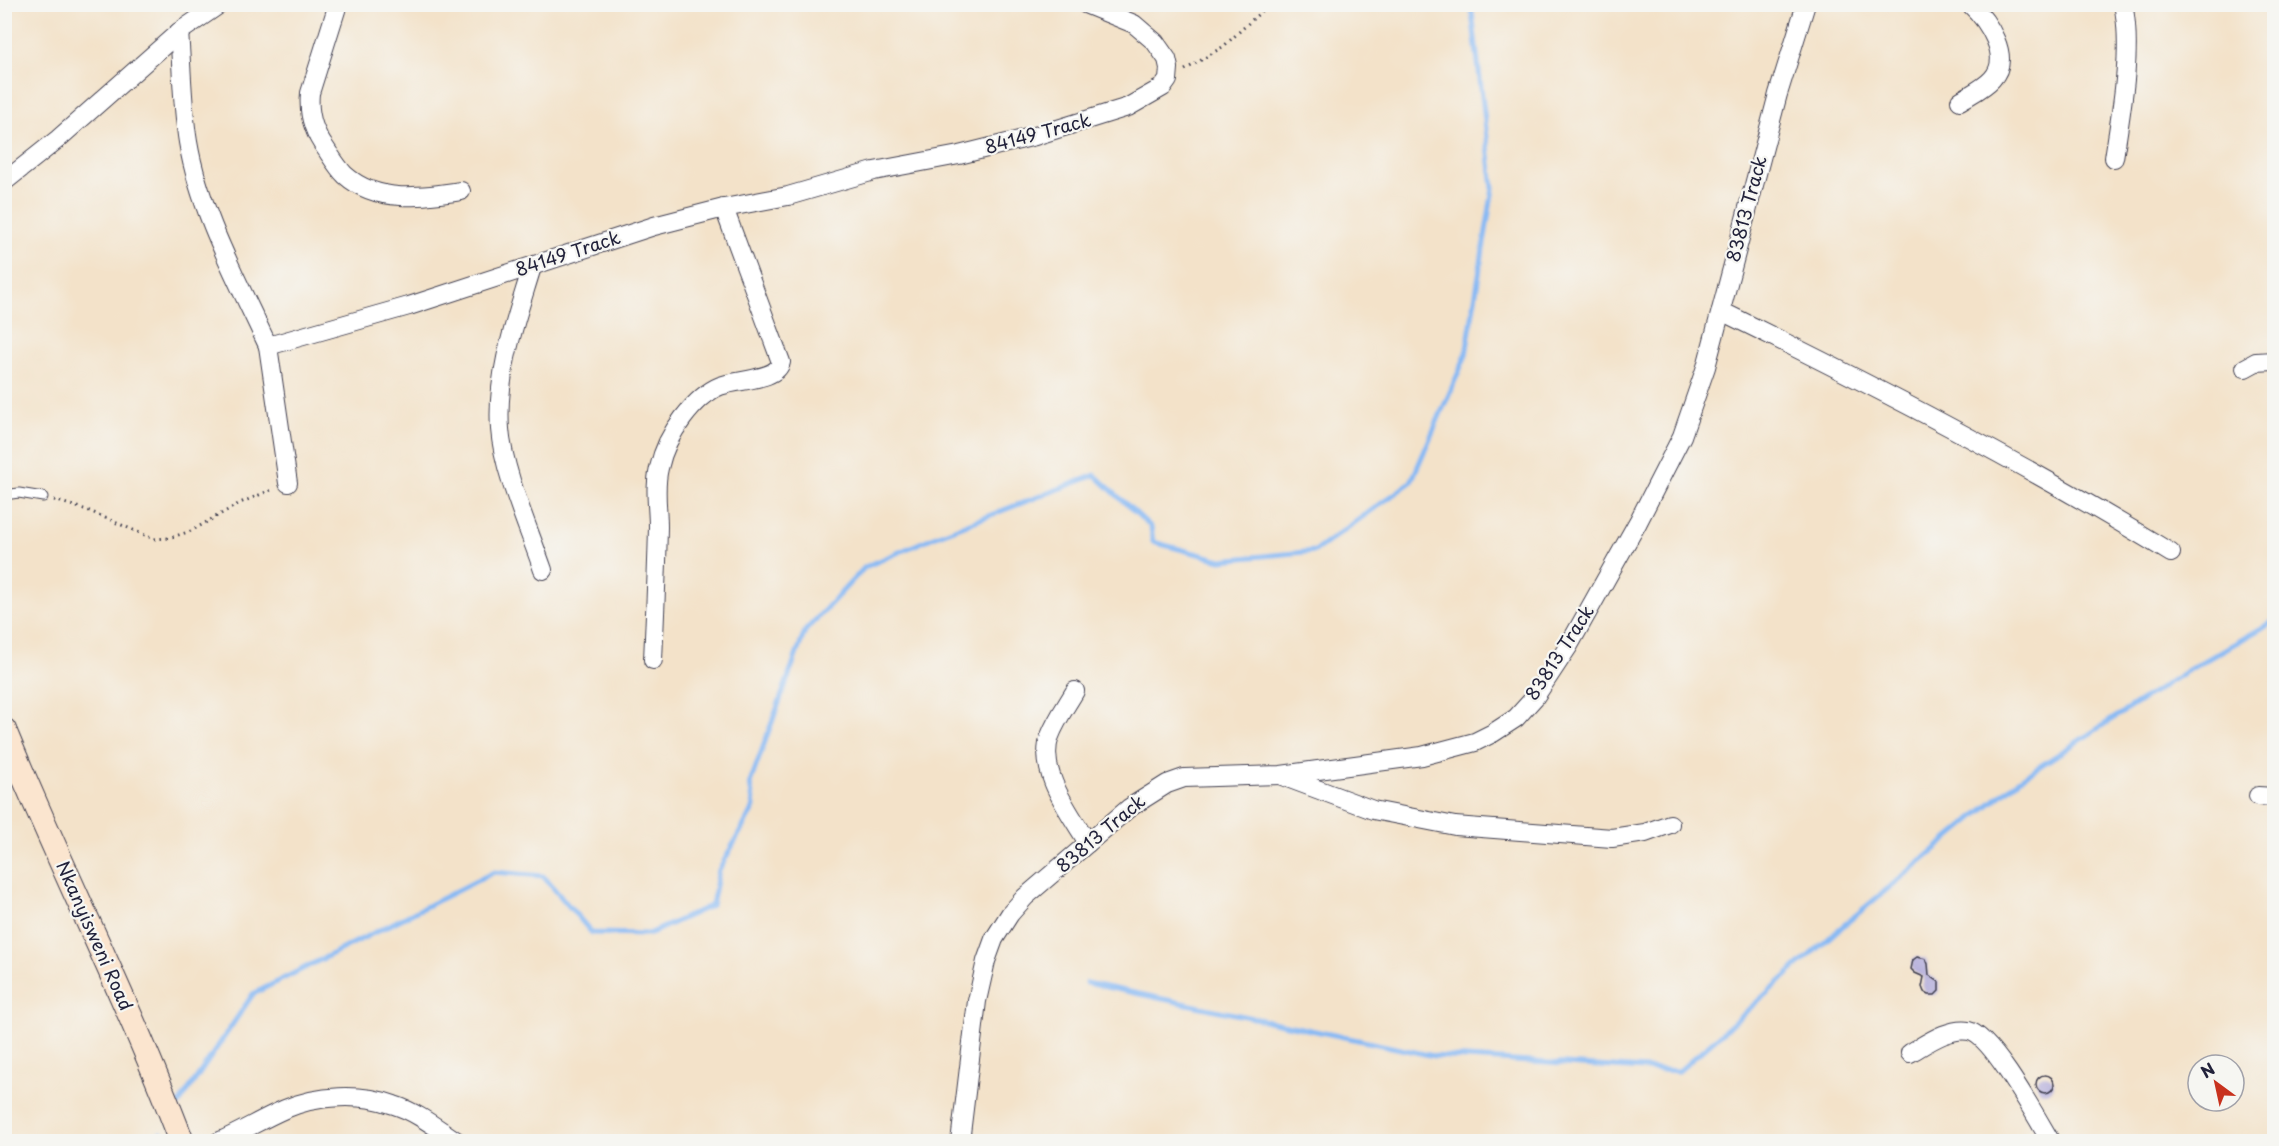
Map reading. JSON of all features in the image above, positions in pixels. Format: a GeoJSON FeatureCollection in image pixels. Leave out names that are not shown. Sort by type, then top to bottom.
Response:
{"type":"FeatureCollection","features":[{"type":"Feature","properties":{"kind":"street"},"geometry":{"type":"LineString","coordinates":[[4,182],[58,139],[179,32],[220,4]]}},
{"type":"Feature","properties":{"kind":"street"},"geometry":{"type":"LineString","coordinates":[[338,4],[310,93],[309,108],[321,142],[345,175],[381,193],[403,197],[424,197],[461,190]]}},
{"type":"Feature","properties":{"kind":"street"},"geometry":{"type":"LineString","coordinates":[[1085,4],[1134,24],[1155,42],[1167,59],[1168,80]]}},
{"type":"Feature","properties":{"kind":"street","name":"83813 Track"},"geometry":{"type":"LineString","coordinates":[[960,1142],[977,1001],[986,961],[994,939],[1010,914],[1025,897],[1129,808],[1167,784],[1184,778],[1281,775],[1422,756],[1455,749],[1494,733],[1516,717],[1535,697],[1568,647],[1682,436],[1695,401],[1721,311],[1778,94],[1806,4]]}},
{"type":"Feature","properties":{"kind":"street"},"geometry":{"type":"LineString","coordinates":[[1960,100],[1992,79],[1998,70],[2000,60],[1994,37],[1984,20],[1970,4]]}},
{"type":"Feature","properties":{"kind":"street"},"geometry":{"type":"LineString","coordinates":[[2114,158],[2123,99],[2126,19],[2123,4]]}},
{"type":"Feature","properties":{"kind":"street"},"geometry":{"type":"LineString","coordinates":[[179,32],[188,142],[221,244],[267,346],[288,483]]}},
{"type":"Feature","properties":{"kind":"street","name":"84149 Track"},"geometry":{"type":"LineString","coordinates":[[267,346],[372,317],[654,226],[724,208],[788,196],[874,171],[959,155],[1035,136],[1128,106],[1157,92],[1168,80]]}},
{"type":"Feature","properties":{"kind":"street"},"geometry":{"type":"LineString","coordinates":[[653,660],[658,524],[656,486],[665,450],[681,420],[704,395],[719,386],[735,381],[773,374],[781,363],[724,208]]}},
{"type":"Feature","properties":{"kind":"street"},"geometry":{"type":"LineString","coordinates":[[532,267],[507,349],[501,383],[500,430],[507,465],[543,570]]}},
{"type":"Feature","properties":{"kind":"street"},"geometry":{"type":"LineString","coordinates":[[1721,311],[1854,376],[2113,517],[2171,553]]}},
{"type":"Feature","properties":{"kind":"street"},"geometry":{"type":"LineString","coordinates":[[2245,368],[2256,362],[2274,361]]}},
{"type":"Feature","properties":{"kind":"street"},"geometry":{"type":"LineString","coordinates":[[1075,691],[1049,738],[1048,756],[1051,775],[1088,843]]}},
{"type":"Feature","properties":{"kind":"street","name":"Nkanyisweni Road"},"geometry":{"type":"LineString","coordinates":[[4,730],[109,967],[182,1142]]}},
{"type":"Feature","properties":{"kind":"street"},"geometry":{"type":"LineString","coordinates":[[1281,775],[1373,810],[1455,826],[1612,838],[1645,832],[1670,824]]}},
{"type":"Feature","properties":{"kind":"street"},"geometry":{"type":"LineString","coordinates":[[1910,1053],[1953,1032],[1969,1031],[1979,1036],[1998,1059],[2051,1142]]}},
{"type":"Feature","properties":{"kind":"street"},"geometry":{"type":"LineString","coordinates":[[218,1142],[286,1109],[313,1100],[339,1097],[394,1105],[414,1114],[459,1142]]}},
{"type":"Feature","properties":{"kind":"street"},"geometry":{"type":"LineString","coordinates":[[242,1142],[252,1125]]}},
{"type":"Feature","properties":{"kind":"lane"},"geometry":{"type":"LineString","coordinates":[[4,495],[19,493],[44,497]]}},
{"type":"Feature","properties":{"kind":"path"},"geometry":{"type":"LineString","coordinates":[[1168,80],[1224,46],[1269,4]]}},
{"type":"Feature","properties":{"kind":"path"},"geometry":{"type":"LineString","coordinates":[[44,497],[87,510],[154,539],[168,538],[191,531],[240,503],[288,483]]}},
{"type":"Feature","properties":{"kind":"building"},"geometry":{"type":"Polygon","coordinates":[[[1917,957],[1926,959],[1929,975],[1939,982],[1939,991],[1935,995],[1924,992],[1922,987],[1924,977],[1911,969],[1913,960],[1917,957]]]}},
{"type":"Feature","properties":{"kind":"building"},"geometry":{"type":"Polygon","coordinates":[[[2045,1075],[2051,1078],[2054,1084],[2051,1090],[2045,1093],[2039,1090],[2036,1084],[2039,1078],[2045,1075]]]}},
{"type":"Feature","properties":{"kind":"waterway"},"geometry":{"type":"LineString","coordinates":[[484,11],[505,4]]}},
{"type":"Feature","properties":{"kind":"waterway"},"geometry":{"type":"LineString","coordinates":[[179,1104],[253,994],[494,872],[543,876],[592,933],[649,934],[712,905],[719,870],[754,807],[750,783],[805,631],[865,567],[936,536],[1095,475],[1151,527],[1153,542],[1221,560],[1315,551],[1411,482],[1466,355],[1493,188],[1471,4]]}},
{"type":"Feature","properties":{"kind":"waterway"},"geometry":{"type":"LineString","coordinates":[[1087,983],[1434,1056],[1679,1071],[1838,930],[2020,779],[2185,672],[2274,621]]}},
{"type":"Feature","properties":{"kind":"waterway"},"geometry":{"type":"LineString","coordinates":[[157,1142],[161,1133]]}}]}
